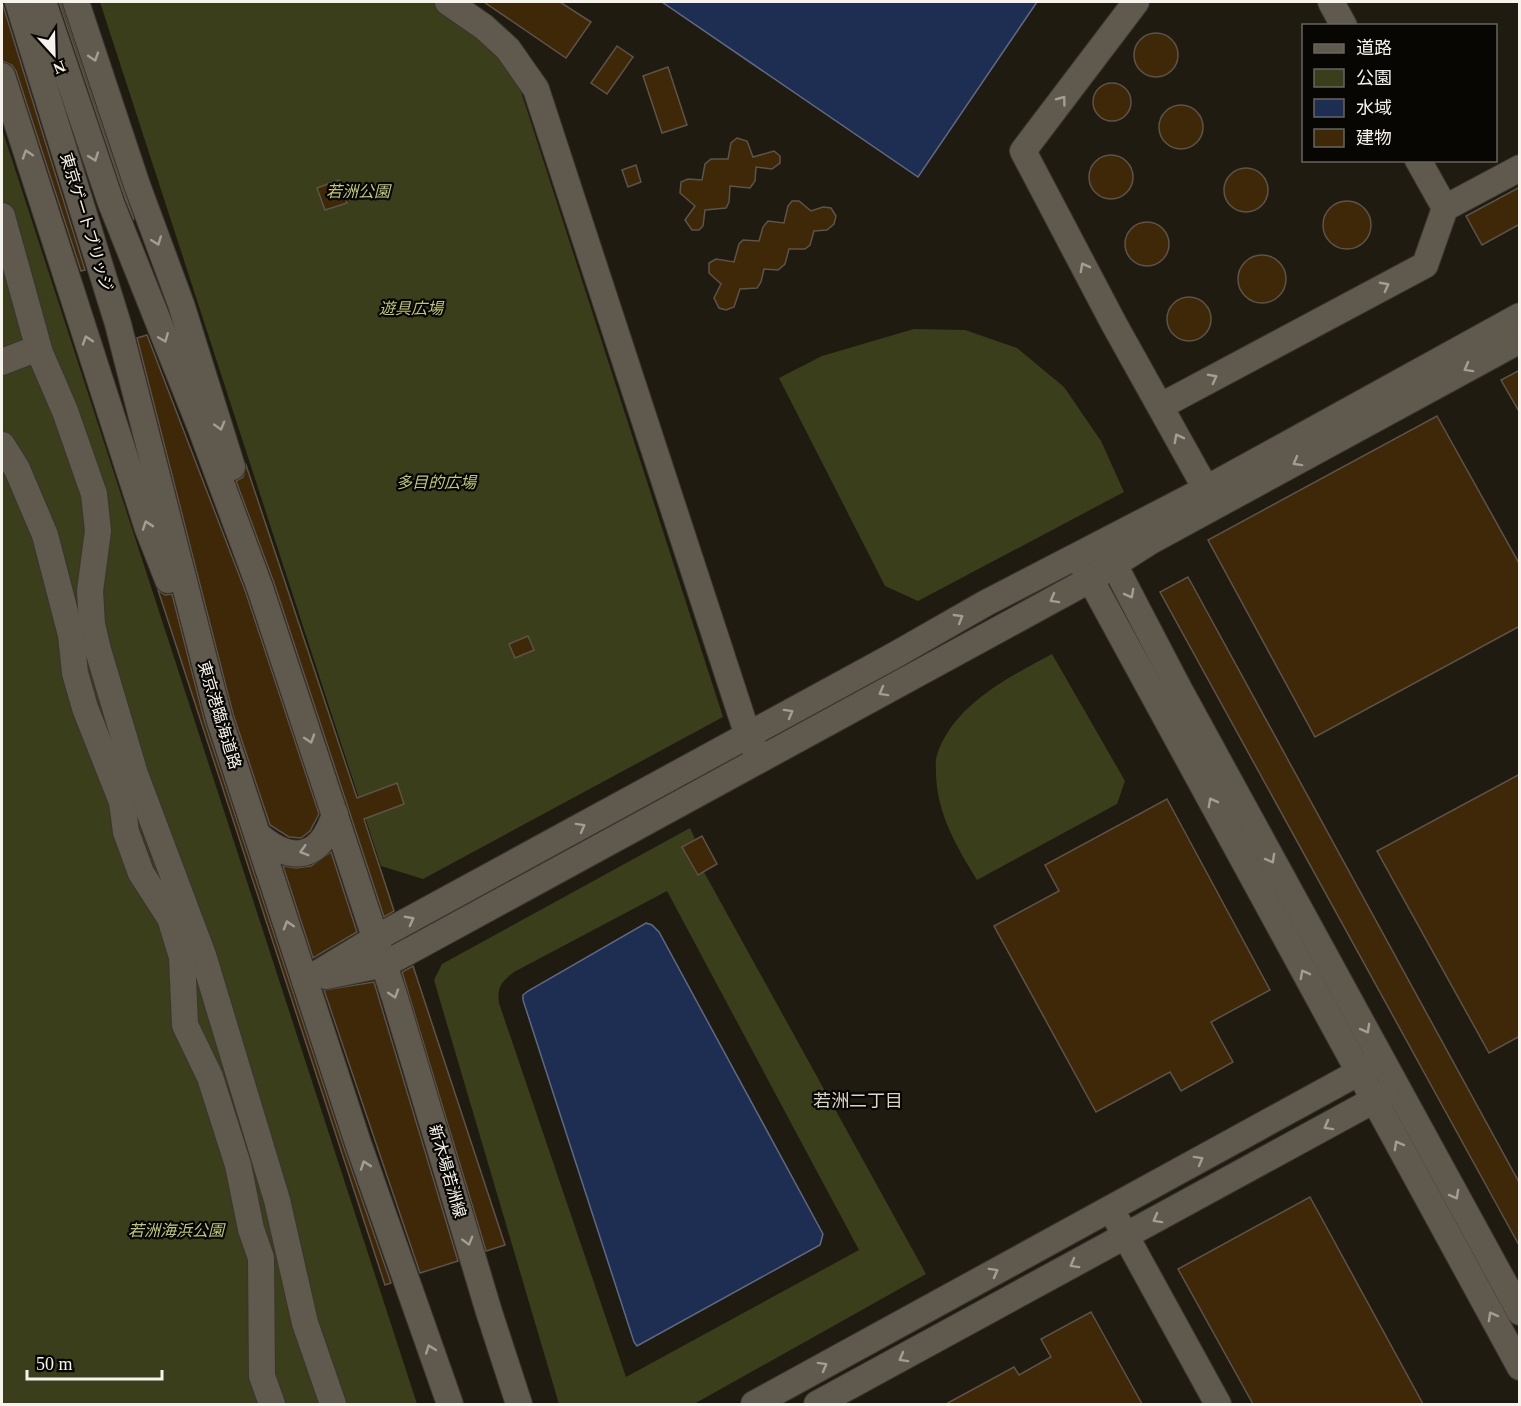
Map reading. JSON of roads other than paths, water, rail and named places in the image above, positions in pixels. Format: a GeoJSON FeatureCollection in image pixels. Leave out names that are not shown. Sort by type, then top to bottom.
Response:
{"type":"FeatureCollection","features":[{"type":"Feature","properties":{"kind":"street","name":"東京ゲートブリッジ"},"geometry":{"type":"LineString","coordinates":[[18,2],[89,224],[149,444]]}},
{"type":"Feature","properties":{"kind":"street","name":"東京ゲートブリッジ"},"geometry":{"type":"LineString","coordinates":[[43,2],[111,203],[200,426],[292,684]]}},
{"type":"Feature","properties":{"kind":"street"},"geometry":{"type":"LineString","coordinates":[[76,2],[218,420],[292,684],[376,938]]}},
{"type":"Feature","properties":{"kind":"street"},"geometry":{"type":"LineString","coordinates":[[448,2],[484,27],[508,49],[536,89],[748,736],[761,759]]}},
{"type":"Feature","properties":{"kind":"street"},"geometry":{"type":"LineString","coordinates":[[1136,2],[1023,151],[1114,324],[1206,489]]}},
{"type":"Feature","properties":{"kind":"street"},"geometry":{"type":"LineString","coordinates":[[1331,2],[1343,24]]}},
{"type":"Feature","properties":{"kind":"street"},"geometry":{"type":"LineString","coordinates":[[2,76],[148,529],[219,718]]}},
{"type":"Feature","properties":{"kind":"street"},"geometry":{"type":"LineString","coordinates":[[1420,162],[1445,208]]}},
{"type":"Feature","properties":{"kind":"street"},"geometry":{"type":"LineString","coordinates":[[1161,406],[1425,265],[1445,208],[1520,168]]}},
{"type":"Feature","properties":{"kind":"street"},"geometry":{"type":"LineString","coordinates":[[2,216],[38,348],[65,411],[94,494],[98,531],[90,591],[92,624],[98,650],[135,774],[203,955],[226,1028],[280,1211],[305,1323],[333,1404]]}},
{"type":"Feature","properties":{"kind":"street"},"geometry":{"type":"LineString","coordinates":[[305,981],[376,938],[1077,554],[1206,489],[1520,316]]}},
{"type":"Feature","properties":{"kind":"street"},"geometry":{"type":"LineString","coordinates":[[305,981],[385,964],[1090,579],[1151,541],[1520,340]]}},
{"type":"Feature","properties":{"kind":"street"},"geometry":{"type":"LineString","coordinates":[[2,362],[38,348]]}},
{"type":"Feature","properties":{"kind":"street","name":"東京港臨海道路"},"geometry":{"type":"LineString","coordinates":[[149,444],[219,718],[305,981]]}},
{"type":"Feature","properties":{"kind":"street"},"geometry":{"type":"LineString","coordinates":[[2,445],[17,469],[45,535],[70,635],[75,673],[85,708],[122,802],[126,832],[141,873],[170,918],[182,957],[185,1024],[213,1088],[238,1165],[251,1228],[261,1258],[262,1376],[272,1404]]}},
{"type":"Feature","properties":{"kind":"street"},"geometry":{"type":"LineString","coordinates":[[1102,542],[1185,699],[1520,1312]]}},
{"type":"Feature","properties":{"kind":"street"},"geometry":{"type":"LineString","coordinates":[[1077,554],[1520,1367]]}},
{"type":"Feature","properties":{"kind":"street"},"geometry":{"type":"LineString","coordinates":[[259,836],[274,849],[286,854],[300,854],[313,849],[323,839],[334,814]]}},
{"type":"Feature","properties":{"kind":"street","name":"新木場若洲線"},"geometry":{"type":"LineString","coordinates":[[376,938],[519,1404]]}},
{"type":"Feature","properties":{"kind":"street"},"geometry":{"type":"LineString","coordinates":[[305,981],[358,1143],[450,1404]]}},
{"type":"Feature","properties":{"kind":"street"},"geometry":{"type":"LineString","coordinates":[[754,1404],[791,1395],[1111,1209],[1383,1060]]}},
{"type":"Feature","properties":{"kind":"street"},"geometry":{"type":"LineString","coordinates":[[817,1404],[1398,1087]]}},
{"type":"Feature","properties":{"kind":"street"},"geometry":{"type":"LineString","coordinates":[[1111,1209],[1218,1404]]}},
{"type":"Feature","properties":{"kind":"water"},"geometry":{"type":"Polygon","coordinates":[[[662,2],[1037,2],[918,177],[662,2]]]}},
{"type":"Feature","properties":{"kind":"water"},"geometry":{"type":"Polygon","coordinates":[[[646,923],[659,932],[823,1234],[820,1245],[637,1346],[523,995],[646,923]]]}},
{"type":"Feature","properties":{"kind":"district","name":"若洲二丁目"},"geometry":{"type":"Point","coordinates":[858,1101]}},
{"type":"Feature","properties":{"kind":"park label","name":"若洲公園"},"geometry":{"type":"Point","coordinates":[358,191]}},
{"type":"Feature","properties":{"kind":"park label","name":"遊具広場"},"geometry":{"type":"Point","coordinates":[411,308]}},
{"type":"Feature","properties":{"kind":"park label","name":"多目的広場"},"geometry":{"type":"Point","coordinates":[436,482]}},
{"type":"Feature","properties":{"kind":"park label","name":"若洲海浜公園"},"geometry":{"type":"Point","coordinates":[176,1230]}}]}
